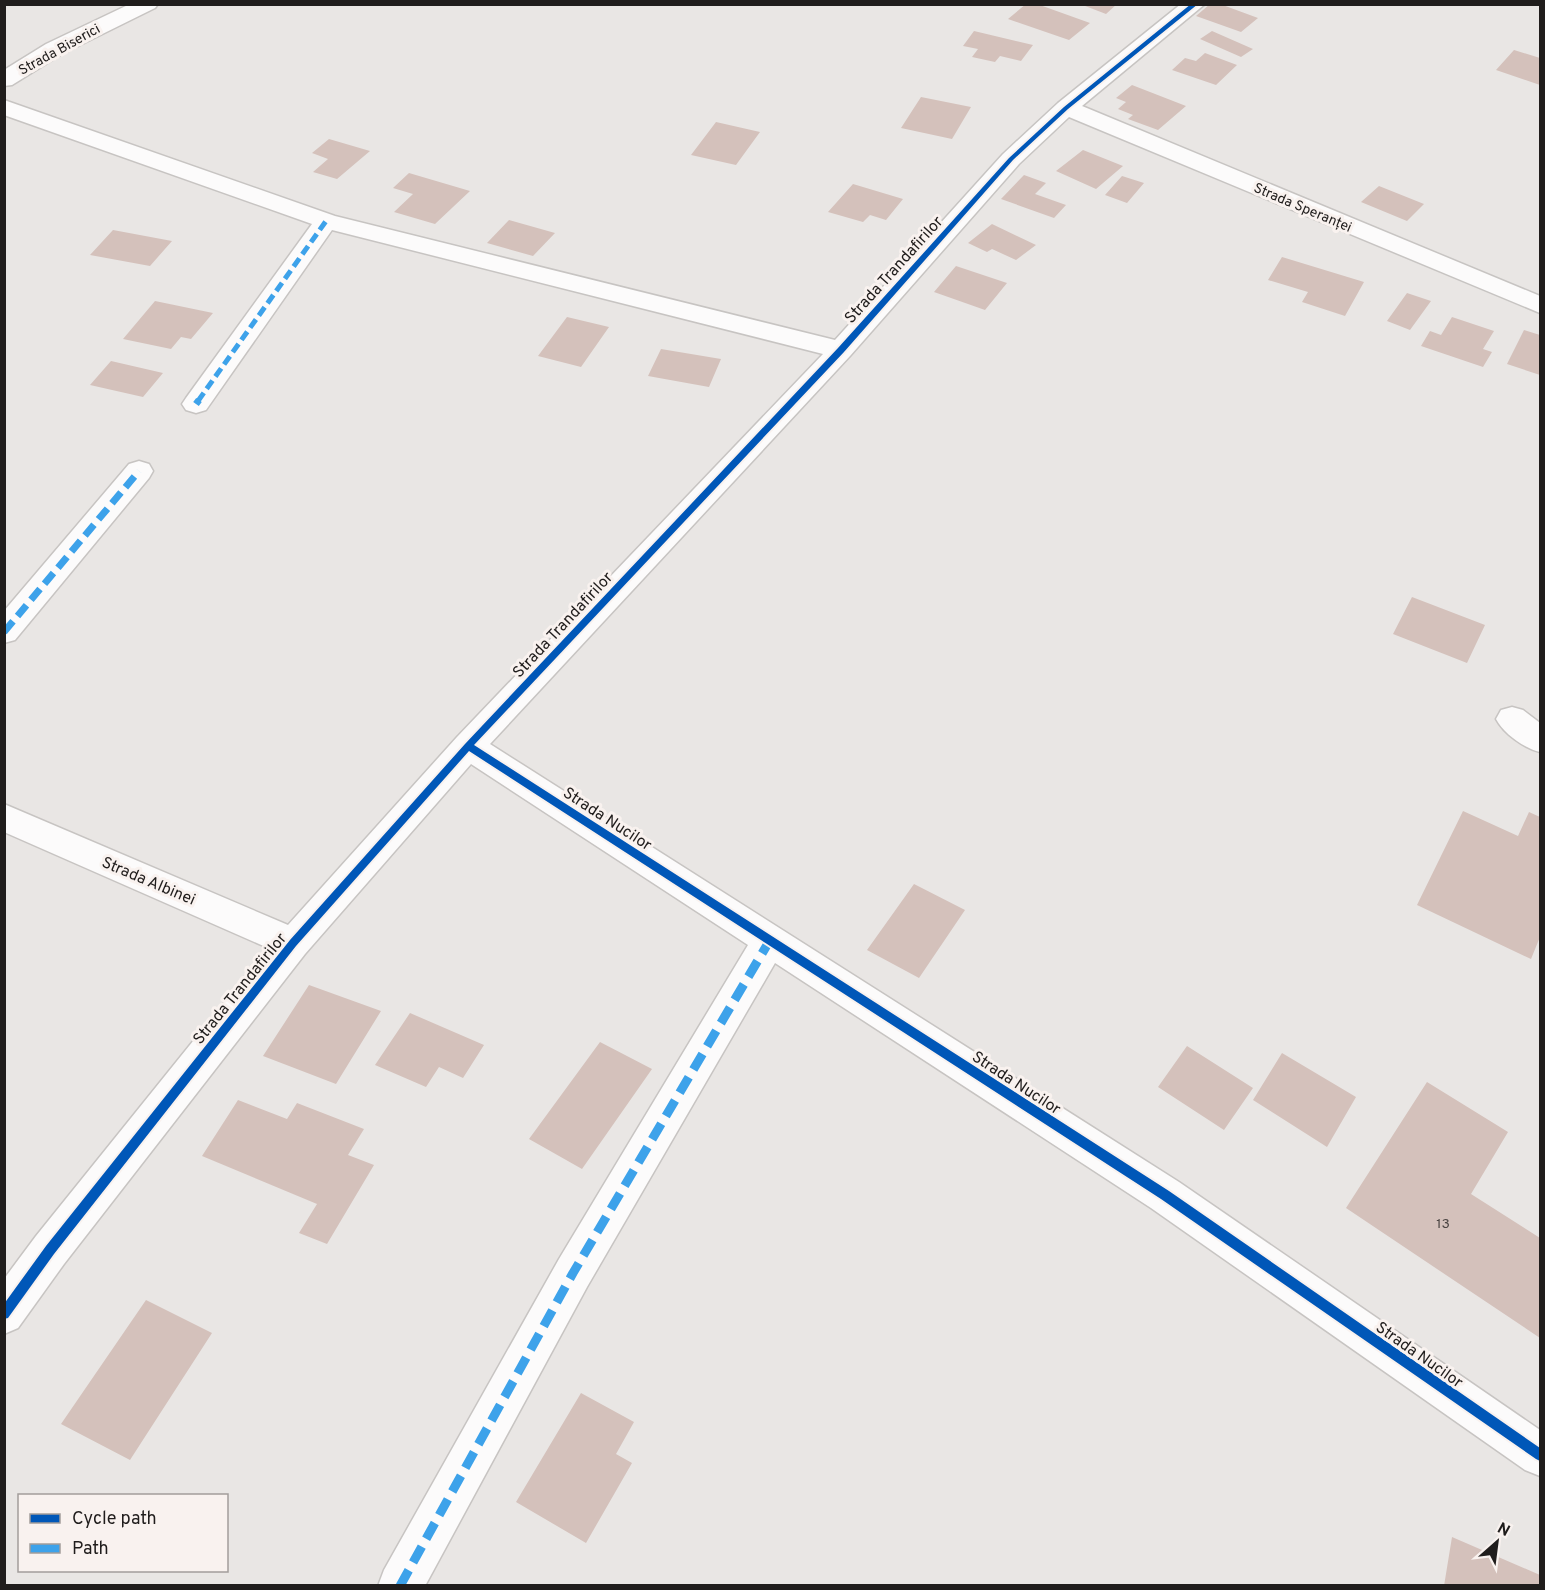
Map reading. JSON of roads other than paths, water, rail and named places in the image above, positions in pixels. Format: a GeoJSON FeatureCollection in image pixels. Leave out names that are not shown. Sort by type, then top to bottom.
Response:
{"type":"FeatureCollection","features":[{"type":"Feature","properties":{"kind":"street","name":"Strada Biserici"},"geometry":{"type":"LineString","coordinates":[[4,80],[54,48],[148,4]]}},
{"type":"Feature","properties":{"kind":"street","name":"Strada Trandafirilor"},"geometry":{"type":"LineString","coordinates":[[4,1314],[50,1250],[293,943],[468,746],[841,350],[1011,159],[1066,108],[1195,4]]}},
{"type":"Feature","properties":{"kind":"street"},"geometry":{"type":"LineString","coordinates":[[4,107],[326,221],[841,350]]}},
{"type":"Feature","properties":{"kind":"street","name":"Strada Speranței"},"geometry":{"type":"LineString","coordinates":[[1066,108],[1540,305]]}},
{"type":"Feature","properties":{"kind":"street"},"geometry":{"type":"LineString","coordinates":[[196,404],[326,221]]}},
{"type":"Feature","properties":{"kind":"street"},"geometry":{"type":"LineString","coordinates":[[4,632],[139,471]]}},
{"type":"Feature","properties":{"kind":"street"},"geometry":{"type":"LineString","coordinates":[[1512,719],[1540,740]]}},
{"type":"Feature","properties":{"kind":"street","name":"Strada Nucilor"},"geometry":{"type":"LineString","coordinates":[[468,746],[1165,1195],[1540,1455]]}},
{"type":"Feature","properties":{"kind":"street","name":"Strada Albinei"},"geometry":{"type":"LineString","coordinates":[[4,817],[293,943]]}},
{"type":"Feature","properties":{"kind":"street"},"geometry":{"type":"LineString","coordinates":[[400,1586],[573,1273],[770,940]]}}]}
